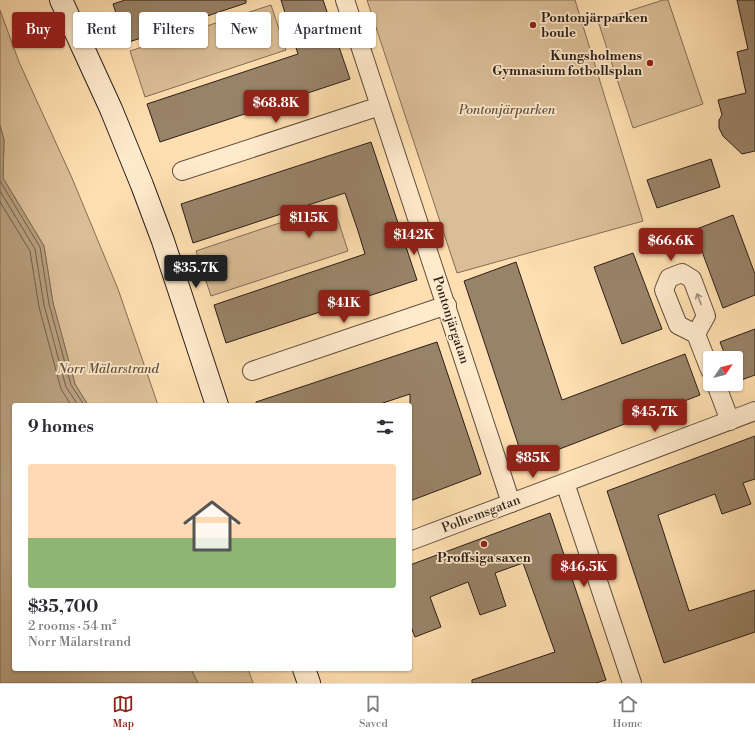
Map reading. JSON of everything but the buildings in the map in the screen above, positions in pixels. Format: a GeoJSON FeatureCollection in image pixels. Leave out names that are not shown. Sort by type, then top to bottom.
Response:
{"type":"FeatureCollection","features":[{"type":"Feature","properties":{"kind":"street","name":"Pontonjärgatan"},"geometry":{"type":"LineString","coordinates":[[345,0],[511,503]]}},
{"type":"Feature","properties":{"kind":"street"},"geometry":{"type":"LineString","coordinates":[[67,4],[142,185],[216,403]]}},
{"type":"Feature","properties":{"kind":"street"},"geometry":{"type":"LineString","coordinates":[[182,171],[380,106]]}},
{"type":"Feature","properties":{"kind":"street"},"geometry":{"type":"LineString","coordinates":[[252,371],[446,305]]}},
{"type":"Feature","properties":{"kind":"street"},"geometry":{"type":"LineString","coordinates":[[696,334],[703,352]]}},
{"type":"Feature","properties":{"kind":"street"},"geometry":{"type":"LineString","coordinates":[[719,391],[730,421]]}},
{"type":"Feature","properties":{"kind":"street","name":"Polhemsgatan"},"geometry":{"type":"LineString","coordinates":[[412,540],[755,411]]}},
{"type":"Feature","properties":{"kind":"street"},"geometry":{"type":"LineString","coordinates":[[565,483],[632,683]]}},
{"type":"Feature","properties":{"kind":"street"},"geometry":{"type":"LineString","coordinates":[[305,671],[308,683]]}},
{"type":"Feature","properties":{"kind":"green space","name":"Pontonjärparken"},"geometry":{"type":"Polygon","coordinates":[[[367,0],[575,0],[643,221],[457,273],[376,27],[376,12],[371,12],[367,0]]]}},
{"type":"Feature","properties":{"kind":"green space","name":"Kungsholmens Gymnasium fotbollsplan"},"geometry":{"type":"Polygon","coordinates":[[[663,0],[668,0],[703,104],[633,128],[598,21],[663,0]]]}},
{"type":"Feature","properties":{"kind":"green space"},"geometry":{"type":"Polygon","coordinates":[[[271,5],[279,29],[279,48],[285,48],[286,50],[145,97],[130,51],[139,48],[208,48],[208,26],[216,23],[216,48],[271,48],[271,12],[250,12],[271,5]]]}},
{"type":"Feature","properties":{"kind":"green space","name":"Norr Mälarstrand"},"geometry":{"type":"Polygon","coordinates":[[[0,10],[12,43],[12,48],[14,48],[72,178],[118,289],[157,403],[87,403],[75,384],[53,303],[44,246],[3,178],[4,140],[0,125],[0,10]]]}},
{"type":"Feature","properties":{"kind":"green space"},"geometry":{"type":"Polygon","coordinates":[[[333,205],[348,251],[211,296],[196,251],[333,205]]]}},
{"type":"Feature","properties":{"kind":"green space"},"geometry":{"type":"Polygon","coordinates":[[[192,671],[249,671],[253,683],[198,683],[192,671]]]}},
{"type":"Feature","properties":{"kind":"water"},"geometry":{"type":"Polygon","coordinates":[[[0,125],[4,140],[3,178],[44,246],[53,303],[75,384],[87,403],[12,403],[12,671],[192,671],[198,683],[0,683],[0,125]]]}},
{"type":"Feature","properties":{"kind":"place","name":"Pontonjärparken boule"},"geometry":{"type":"Point","coordinates":[533,25]}},
{"type":"Feature","properties":{"kind":"place","name":"Kungsholmens Gymnasium fotbollsplan"},"geometry":{"type":"Point","coordinates":[650,63]}},
{"type":"Feature","properties":{"kind":"place","name":"Proffsiga saxen"},"geometry":{"type":"Point","coordinates":[484,544]}}]}
